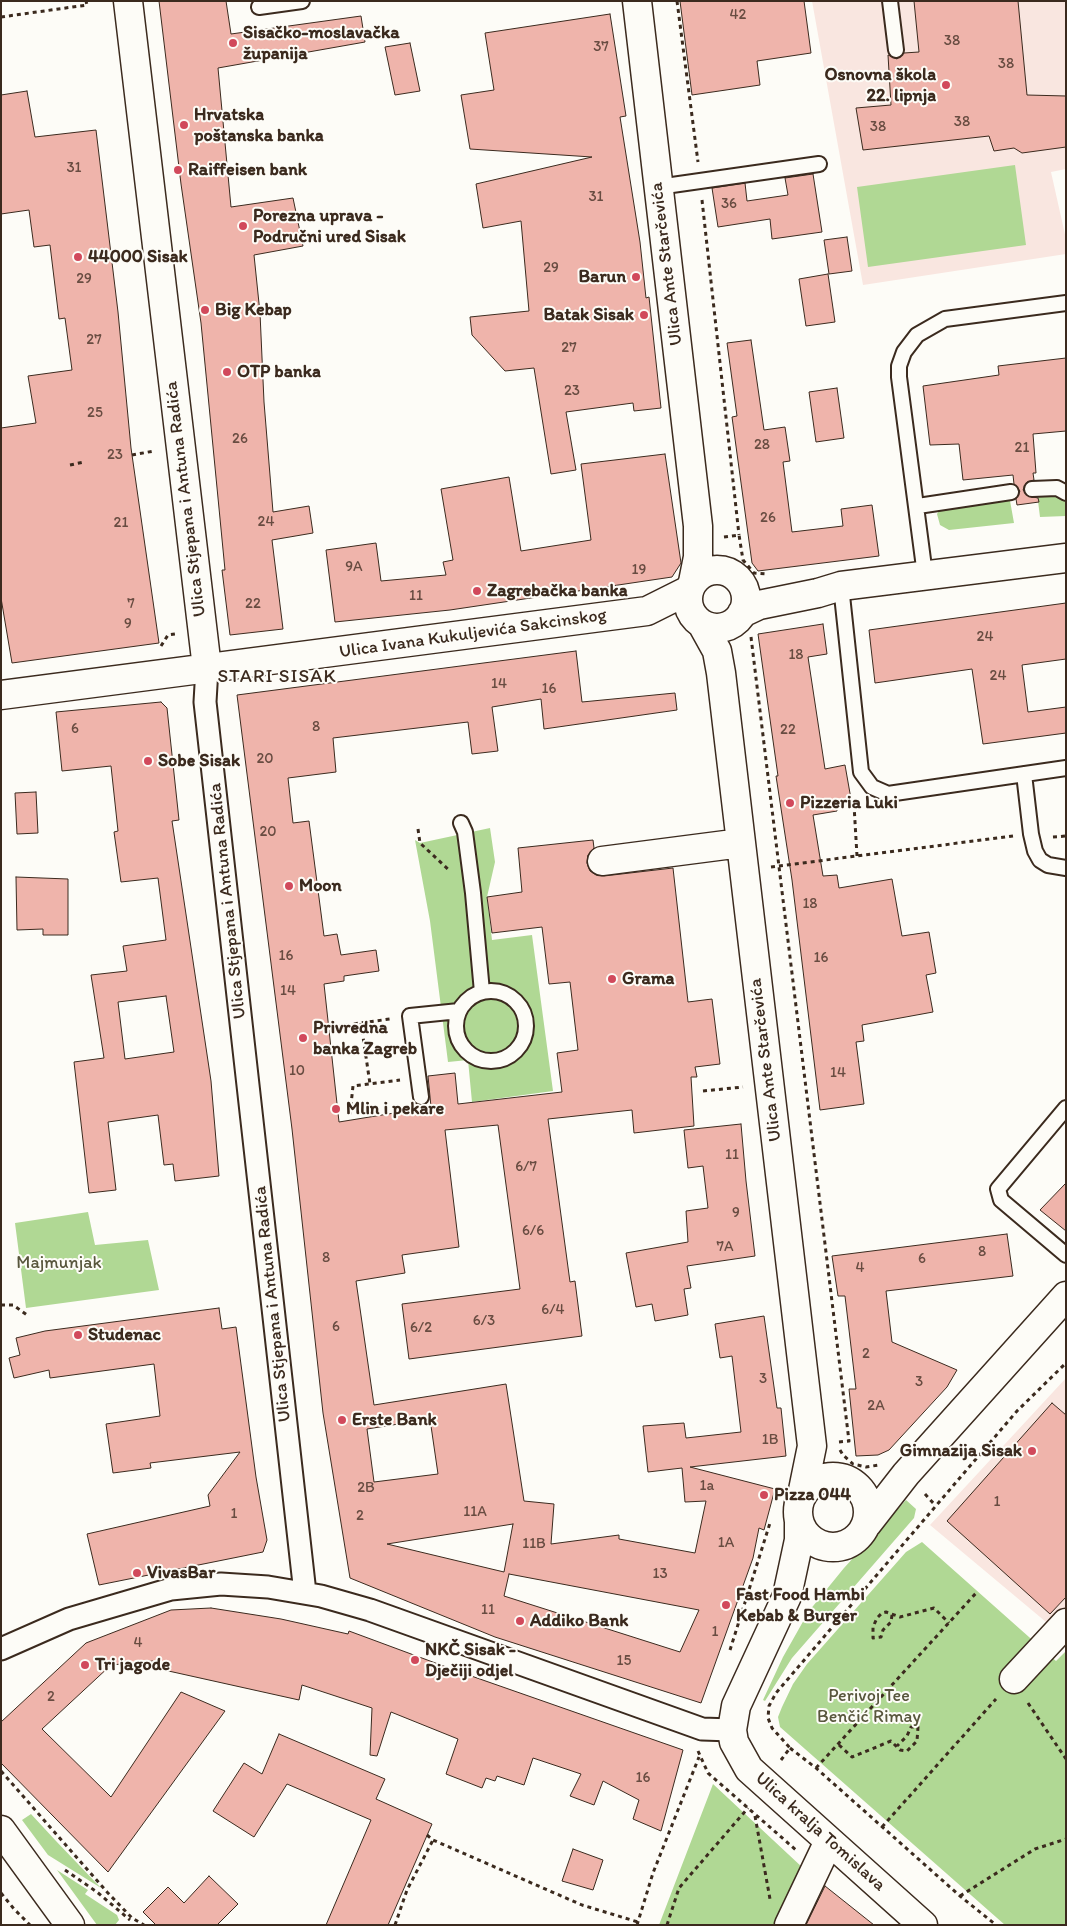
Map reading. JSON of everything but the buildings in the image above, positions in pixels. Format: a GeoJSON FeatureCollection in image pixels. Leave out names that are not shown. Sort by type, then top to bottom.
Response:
{"type":"FeatureCollection","features":[{"type":"Feature","properties":{"kind":"street","name":"Ulica Stjepana i Antuna Radića"},"geometry":{"type":"LineString","coordinates":[[128,1],[207,668],[205,702],[305,1593]]}},
{"type":"Feature","properties":{"kind":"street","name":"Ulica Ante Starčevića"},"geometry":{"type":"LineString","coordinates":[[637,1],[701,532],[698,557],[691,586]]}},
{"type":"Feature","properties":{"kind":"street","name":"Ulica Ante Starčevića"},"geometry":{"type":"LineString","coordinates":[[701,532],[713,555],[733,576]]}},
{"type":"Feature","properties":{"kind":"street"},"geometry":{"type":"LineString","coordinates":[[841,586],[754,583],[713,570],[699,576],[691,586],[688,606],[700,622],[720,628],[743,622],[759,605],[798,598],[841,586],[1066,558]]}},
{"type":"Feature","properties":{"kind":"street"},"geometry":{"type":"LineString","coordinates":[[733,576],[745,595],[743,622]]}},
{"type":"Feature","properties":{"kind":"street","name":"Ulica Ivana Kukuljevića Sakcinskog"},"geometry":{"type":"LineString","coordinates":[[647,611],[691,586]]}},
{"type":"Feature","properties":{"kind":"street","name":"Ulica Ivana Kukuljevića Sakcinskog"},"geometry":{"type":"LineString","coordinates":[[1,695],[647,611],[700,622]]}},
{"type":"Feature","properties":{"kind":"street","name":"Ulica Ante Starčevića"},"geometry":{"type":"LineString","coordinates":[[700,622],[716,651],[721,673],[744,870],[824,1444],[822,1464],[831,1472],[847,1479]]}},
{"type":"Feature","properties":{"kind":"street","name":"Ulica Ante Starčevića"},"geometry":{"type":"LineString","coordinates":[[721,673],[728,640],[743,622]]}},
{"type":"Feature","properties":{"kind":"street"},"geometry":{"type":"LineString","coordinates":[[602,861],[741,843]]}},
{"type":"Feature","properties":{"kind":"street"},"geometry":{"type":"LineString","coordinates":[[906,1474],[882,1482],[830,1477],[819,1480],[809,1486],[801,1508],[810,1538],[828,1547],[839,1547],[856,1539],[906,1474],[1066,1296]]}},
{"type":"Feature","properties":{"kind":"street","name":"Ulica Ante Starčevića"},"geometry":{"type":"LineString","coordinates":[[732,1730],[736,1706],[787,1596],[799,1540],[801,1508],[824,1444]]}},
{"type":"Feature","properties":{"kind":"street"},"geometry":{"type":"LineString","coordinates":[[847,1479],[861,1490],[867,1500],[869,1512],[867,1524]]}},
{"type":"Feature","properties":{"kind":"street","name":"Ulica Ante Starčevića"},"geometry":{"type":"LineString","coordinates":[[787,1596],[818,1562],[839,1547]]}},
{"type":"Feature","properties":{"kind":"street"},"geometry":{"type":"LineString","coordinates":[[1,1648],[69,1619],[171,1589],[221,1584],[305,1593],[370,1610],[702,1729],[732,1730]]}},
{"type":"Feature","properties":{"kind":"street"},"geometry":{"type":"LineString","coordinates":[[1014,1679],[1066,1623]]}},
{"type":"Feature","properties":{"kind":"street","name":"Ulica kralja Tomislava"},"geometry":{"type":"LineString","coordinates":[[732,1730],[739,1754],[749,1768],[923,1925]]}},
{"type":"Feature","properties":{"kind":"street"},"geometry":{"type":"LineString","coordinates":[[1,1830],[70,1925]]}},
{"type":"Feature","properties":{"kind":"street"},"geometry":{"type":"LineString","coordinates":[[789,1925],[829,1841]]}},
{"type":"Feature","properties":{"kind":"lane"},"geometry":{"type":"LineString","coordinates":[[259,7],[302,1]]}},
{"type":"Feature","properties":{"kind":"lane"},"geometry":{"type":"LineString","coordinates":[[890,1],[896,50]]}},
{"type":"Feature","properties":{"kind":"lane"},"geometry":{"type":"LineString","coordinates":[[658,187],[819,164]]}},
{"type":"Feature","properties":{"kind":"lane"},"geometry":{"type":"LineString","coordinates":[[925,575],[918,506],[899,377],[900,359],[908,344],[928,327],[946,319],[1066,303]]}},
{"type":"Feature","properties":{"kind":"lane"},"geometry":{"type":"LineString","coordinates":[[1032,489],[1057,488],[1066,494]]}},
{"type":"Feature","properties":{"kind":"lane"},"geometry":{"type":"LineString","coordinates":[[918,506],[1011,492]]}},
{"type":"Feature","properties":{"kind":"lane"},"geometry":{"type":"LineString","coordinates":[[841,586],[862,772],[872,787],[888,794],[1066,768]]}},
{"type":"Feature","properties":{"kind":"lane"},"geometry":{"type":"LineString","coordinates":[[1024,774],[1031,834],[1040,860],[1058,868],[1066,868]]}},
{"type":"Feature","properties":{"kind":"lane"},"geometry":{"type":"LineString","coordinates":[[461,822],[465,832],[473,893],[482,992]]}},
{"type":"Feature","properties":{"kind":"lane"},"geometry":{"type":"LineString","coordinates":[[482,992],[504,994],[514,1000],[521,1008],[525,1019],[526,1030],[517,1050],[498,1061],[476,1058],[467,1052],[456,1033],[459,1011],[473,996],[482,992]]}},
{"type":"Feature","properties":{"kind":"lane"},"geometry":{"type":"LineString","coordinates":[[421,1097],[410,1016],[459,1011]]}},
{"type":"Feature","properties":{"kind":"lane"},"geometry":{"type":"LineString","coordinates":[[1066,1108],[998,1189],[1001,1200],[1066,1254]]}},
{"type":"Feature","properties":{"kind":"path"},"geometry":{"type":"LineString","coordinates":[[1,17],[87,5],[86,1]]}},
{"type":"Feature","properties":{"kind":"path"},"geometry":{"type":"LineString","coordinates":[[677,1],[700,182],[743,560],[754,573],[771,574]]}},
{"type":"Feature","properties":{"kind":"path"},"geometry":{"type":"LineString","coordinates":[[70,465],[84,462]]}},
{"type":"Feature","properties":{"kind":"path"},"geometry":{"type":"LineString","coordinates":[[701,532],[739,535]]}},
{"type":"Feature","properties":{"kind":"path"},"geometry":{"type":"LineString","coordinates":[[743,622],[780,866],[849,1441],[824,1444]]}},
{"type":"Feature","properties":{"kind":"path"},"geometry":{"type":"LineString","coordinates":[[857,856],[854,805],[872,787]]}},
{"type":"Feature","properties":{"kind":"path"},"geometry":{"type":"LineString","coordinates":[[418,829],[420,843],[445,866]]}},
{"type":"Feature","properties":{"kind":"path"},"geometry":{"type":"LineString","coordinates":[[744,870],[1031,834]]}},
{"type":"Feature","properties":{"kind":"path"},"geometry":{"type":"LineString","coordinates":[[338,1026],[410,1016]]}},
{"type":"Feature","properties":{"kind":"path"},"geometry":{"type":"LineString","coordinates":[[361,1023],[370,1084]]}},
{"type":"Feature","properties":{"kind":"path"},"geometry":{"type":"LineString","coordinates":[[350,1114],[353,1086],[418,1077]]}},
{"type":"Feature","properties":{"kind":"path"},"geometry":{"type":"LineString","coordinates":[[703,1091],[746,1087]]}},
{"type":"Feature","properties":{"kind":"path"},"geometry":{"type":"LineString","coordinates":[[1,1305],[13,1305],[27,1315]]}},
{"type":"Feature","properties":{"kind":"path"},"geometry":{"type":"LineString","coordinates":[[996,1925],[960,1896],[816,1768],[790,1748],[772,1728],[768,1718],[769,1706],[776,1693],[935,1505],[1030,1397],[1066,1363]]}},
{"type":"Feature","properties":{"kind":"path"},"geometry":{"type":"LineString","coordinates":[[824,1444],[853,1464],[866,1467],[879,1465],[890,1457],[935,1505]]}},
{"type":"Feature","properties":{"kind":"path"},"geometry":{"type":"LineString","coordinates":[[729,1652],[772,1519]]}},
{"type":"Feature","properties":{"kind":"path"},"geometry":{"type":"LineString","coordinates":[[816,1768],[977,1592]]}},
{"type":"Feature","properties":{"kind":"path"},"geometry":{"type":"LineString","coordinates":[[892,1614],[891,1622],[883,1630],[881,1636],[873,1638],[873,1627],[879,1614],[886,1612],[892,1614],[900,1617],[934,1608],[949,1622]]}},
{"type":"Feature","properties":{"kind":"path"},"geometry":{"type":"LineString","coordinates":[[882,1827],[1014,1679],[1032,1711],[1066,1759]]}},
{"type":"Feature","properties":{"kind":"path"},"geometry":{"type":"LineString","coordinates":[[838,1745],[852,1758],[891,1741],[900,1750],[910,1750],[917,1741],[918,1727],[911,1727],[907,1736],[897,1746]]}},
{"type":"Feature","properties":{"kind":"path"},"geometry":{"type":"LineString","coordinates":[[667,1925],[679,1888],[748,1808],[708,1774],[697,1748],[702,1729]]}},
{"type":"Feature","properties":{"kind":"path"},"geometry":{"type":"LineString","coordinates":[[784,1756],[790,1748]]}},
{"type":"Feature","properties":{"kind":"path"},"geometry":{"type":"LineString","coordinates":[[427,1835],[433,1840],[582,1905],[637,1923],[653,1873],[700,1757]]}},
{"type":"Feature","properties":{"kind":"path"},"geometry":{"type":"LineString","coordinates":[[1,1771],[130,1920]]}},
{"type":"Feature","properties":{"kind":"path"},"geometry":{"type":"LineString","coordinates":[[755,1816],[771,1904]]}},
{"type":"Feature","properties":{"kind":"path"},"geometry":{"type":"LineString","coordinates":[[960,1896],[1035,1849],[1066,1839]]}},
{"type":"Feature","properties":{"kind":"path"},"geometry":{"type":"LineString","coordinates":[[395,1925],[407,1890],[433,1840]]}},
{"type":"Feature","properties":{"kind":"path"},"geometry":{"type":"LineString","coordinates":[[60,1867],[96,1892],[130,1920],[144,1925]]}},
{"type":"Feature","properties":{"kind":"path"},"geometry":{"type":"LineString","coordinates":[[1,1893],[28,1924]]}},
{"type":"Feature","properties":{"kind":"shaded area","name":"Osnovna škola 22. lipnja"},"geometry":{"type":"Polygon","coordinates":[[[812,1],[1066,1],[1066,169],[1051,172],[1066,239],[1066,254],[863,285],[812,1]]]}},
{"type":"Feature","properties":{"kind":"shaded area","name":"Gimnazija Sisak"},"geometry":{"type":"Polygon","coordinates":[[[1066,1378],[1066,1610],[1052,1627],[930,1525],[1066,1378]]]}},
{"type":"Feature","properties":{"kind":"green space"},"geometry":{"type":"Polygon","coordinates":[[[1015,165],[1026,245],[868,267],[857,187],[1015,165]]]}},
{"type":"Feature","properties":{"kind":"green space"},"geometry":{"type":"Polygon","coordinates":[[[1057,492],[1066,497],[1066,516],[1040,517],[1037,493],[1057,492]]]}},
{"type":"Feature","properties":{"kind":"green space"},"geometry":{"type":"Polygon","coordinates":[[[1009,495],[1014,523],[949,530],[940,525],[937,514],[940,509],[1009,495]]]}},
{"type":"Feature","properties":{"kind":"green space"},"geometry":{"type":"Polygon","coordinates":[[[490,828],[495,862],[487,897],[492,940],[532,935],[553,1091],[472,1102],[468,1060],[448,1062],[430,921],[415,840],[420,843],[490,828]]]}},
{"type":"Feature","properties":{"kind":"green space","name":"Majmunjak"},"geometry":{"type":"Polygon","coordinates":[[[88,1212],[95,1245],[148,1240],[159,1290],[26,1308],[15,1223],[88,1212]]]}},
{"type":"Feature","properties":{"kind":"green space"},"geometry":{"type":"Polygon","coordinates":[[[906,1500],[916,1509],[914,1518],[792,1658],[765,1701],[763,1700],[783,1657],[809,1611],[844,1568],[906,1500]]]}},
{"type":"Feature","properties":{"kind":"green space","name":"Perivoj Tee Benčić Rimay"},"geometry":{"type":"Polygon","coordinates":[[[922,1542],[1056,1661],[1066,1651],[1066,1925],[1005,1925],[780,1727],[778,1717],[782,1707],[793,1684],[807,1664],[906,1552],[922,1542]]]}},
{"type":"Feature","properties":{"kind":"green space"},"geometry":{"type":"Polygon","coordinates":[[[713,1784],[803,1868],[776,1925],[659,1925],[713,1784]]]}},
{"type":"Feature","properties":{"kind":"green space"},"geometry":{"type":"Polygon","coordinates":[[[31,1814],[101,1888],[48,1855],[22,1820],[31,1814]]]}},
{"type":"Feature","properties":{"kind":"green space"},"geometry":{"type":"Polygon","coordinates":[[[57,1870],[88,1890],[85,1894],[117,1915],[119,1920],[115,1925],[97,1925],[57,1870]]]}},
{"type":"Feature","properties":{"kind":"place","name":"Sisačko-moslavačka županija"},"geometry":{"type":"Point","coordinates":[233,43]}},
{"type":"Feature","properties":{"kind":"place","name":"Osnovna škola 22. lipnja"},"geometry":{"type":"Point","coordinates":[946,85]}},
{"type":"Feature","properties":{"kind":"place","name":"Hrvatska poštanska banka"},"geometry":{"type":"Point","coordinates":[184,125]}},
{"type":"Feature","properties":{"kind":"place","name":"Raiffeisen bank"},"geometry":{"type":"Point","coordinates":[178,170]}},
{"type":"Feature","properties":{"kind":"place","name":"Porezna uprava - Područni ured Sisak"},"geometry":{"type":"Point","coordinates":[243,226]}},
{"type":"Feature","properties":{"kind":"place","name":"44000 Sisak"},"geometry":{"type":"Point","coordinates":[78,257]}},
{"type":"Feature","properties":{"kind":"place","name":"Barun"},"geometry":{"type":"Point","coordinates":[636,277]}},
{"type":"Feature","properties":{"kind":"place","name":"Big Kebap"},"geometry":{"type":"Point","coordinates":[205,310]}},
{"type":"Feature","properties":{"kind":"place","name":"Batak Sisak"},"geometry":{"type":"Point","coordinates":[644,315]}},
{"type":"Feature","properties":{"kind":"place","name":"OTP banka"},"geometry":{"type":"Point","coordinates":[227,372]}},
{"type":"Feature","properties":{"kind":"place","name":"Zagrebačka banka"},"geometry":{"type":"Point","coordinates":[477,591]}},
{"type":"Feature","properties":{"kind":"place","name":"Sobe Sisak"},"geometry":{"type":"Point","coordinates":[148,761]}},
{"type":"Feature","properties":{"kind":"place","name":"Pizzeria Luki"},"geometry":{"type":"Point","coordinates":[790,803]}},
{"type":"Feature","properties":{"kind":"place","name":"Moon"},"geometry":{"type":"Point","coordinates":[289,886]}},
{"type":"Feature","properties":{"kind":"place","name":"Grama"},"geometry":{"type":"Point","coordinates":[612,979]}},
{"type":"Feature","properties":{"kind":"place","name":"Privredna banka Zagreb"},"geometry":{"type":"Point","coordinates":[303,1038]}},
{"type":"Feature","properties":{"kind":"place","name":"Mlin i pekare"},"geometry":{"type":"Point","coordinates":[336,1109]}},
{"type":"Feature","properties":{"kind":"place","name":"Studenac"},"geometry":{"type":"Point","coordinates":[78,1335]}},
{"type":"Feature","properties":{"kind":"place","name":"Erste Bank"},"geometry":{"type":"Point","coordinates":[342,1420]}},
{"type":"Feature","properties":{"kind":"place","name":"Gimnazija Sisak"},"geometry":{"type":"Point","coordinates":[1032,1451]}},
{"type":"Feature","properties":{"kind":"place","name":"Pizza 044"},"geometry":{"type":"Point","coordinates":[764,1495]}},
{"type":"Feature","properties":{"kind":"place","name":"VivasBar"},"geometry":{"type":"Point","coordinates":[137,1573]}},
{"type":"Feature","properties":{"kind":"place","name":"Fast Food Hambi Kebab & Burger"},"geometry":{"type":"Point","coordinates":[726,1605]}},
{"type":"Feature","properties":{"kind":"place","name":"Addiko Bank"},"geometry":{"type":"Point","coordinates":[520,1621]}},
{"type":"Feature","properties":{"kind":"place","name":"NKČ Sisak - Dječiji odjel"},"geometry":{"type":"Point","coordinates":[415,1660]}},
{"type":"Feature","properties":{"kind":"place","name":"Tri jagode"},"geometry":{"type":"Point","coordinates":[85,1665]}},
{"type":"Feature","properties":{"kind":"district","name":"STARI SISAK"},"geometry":{"type":"Point","coordinates":[277,677]}}]}
